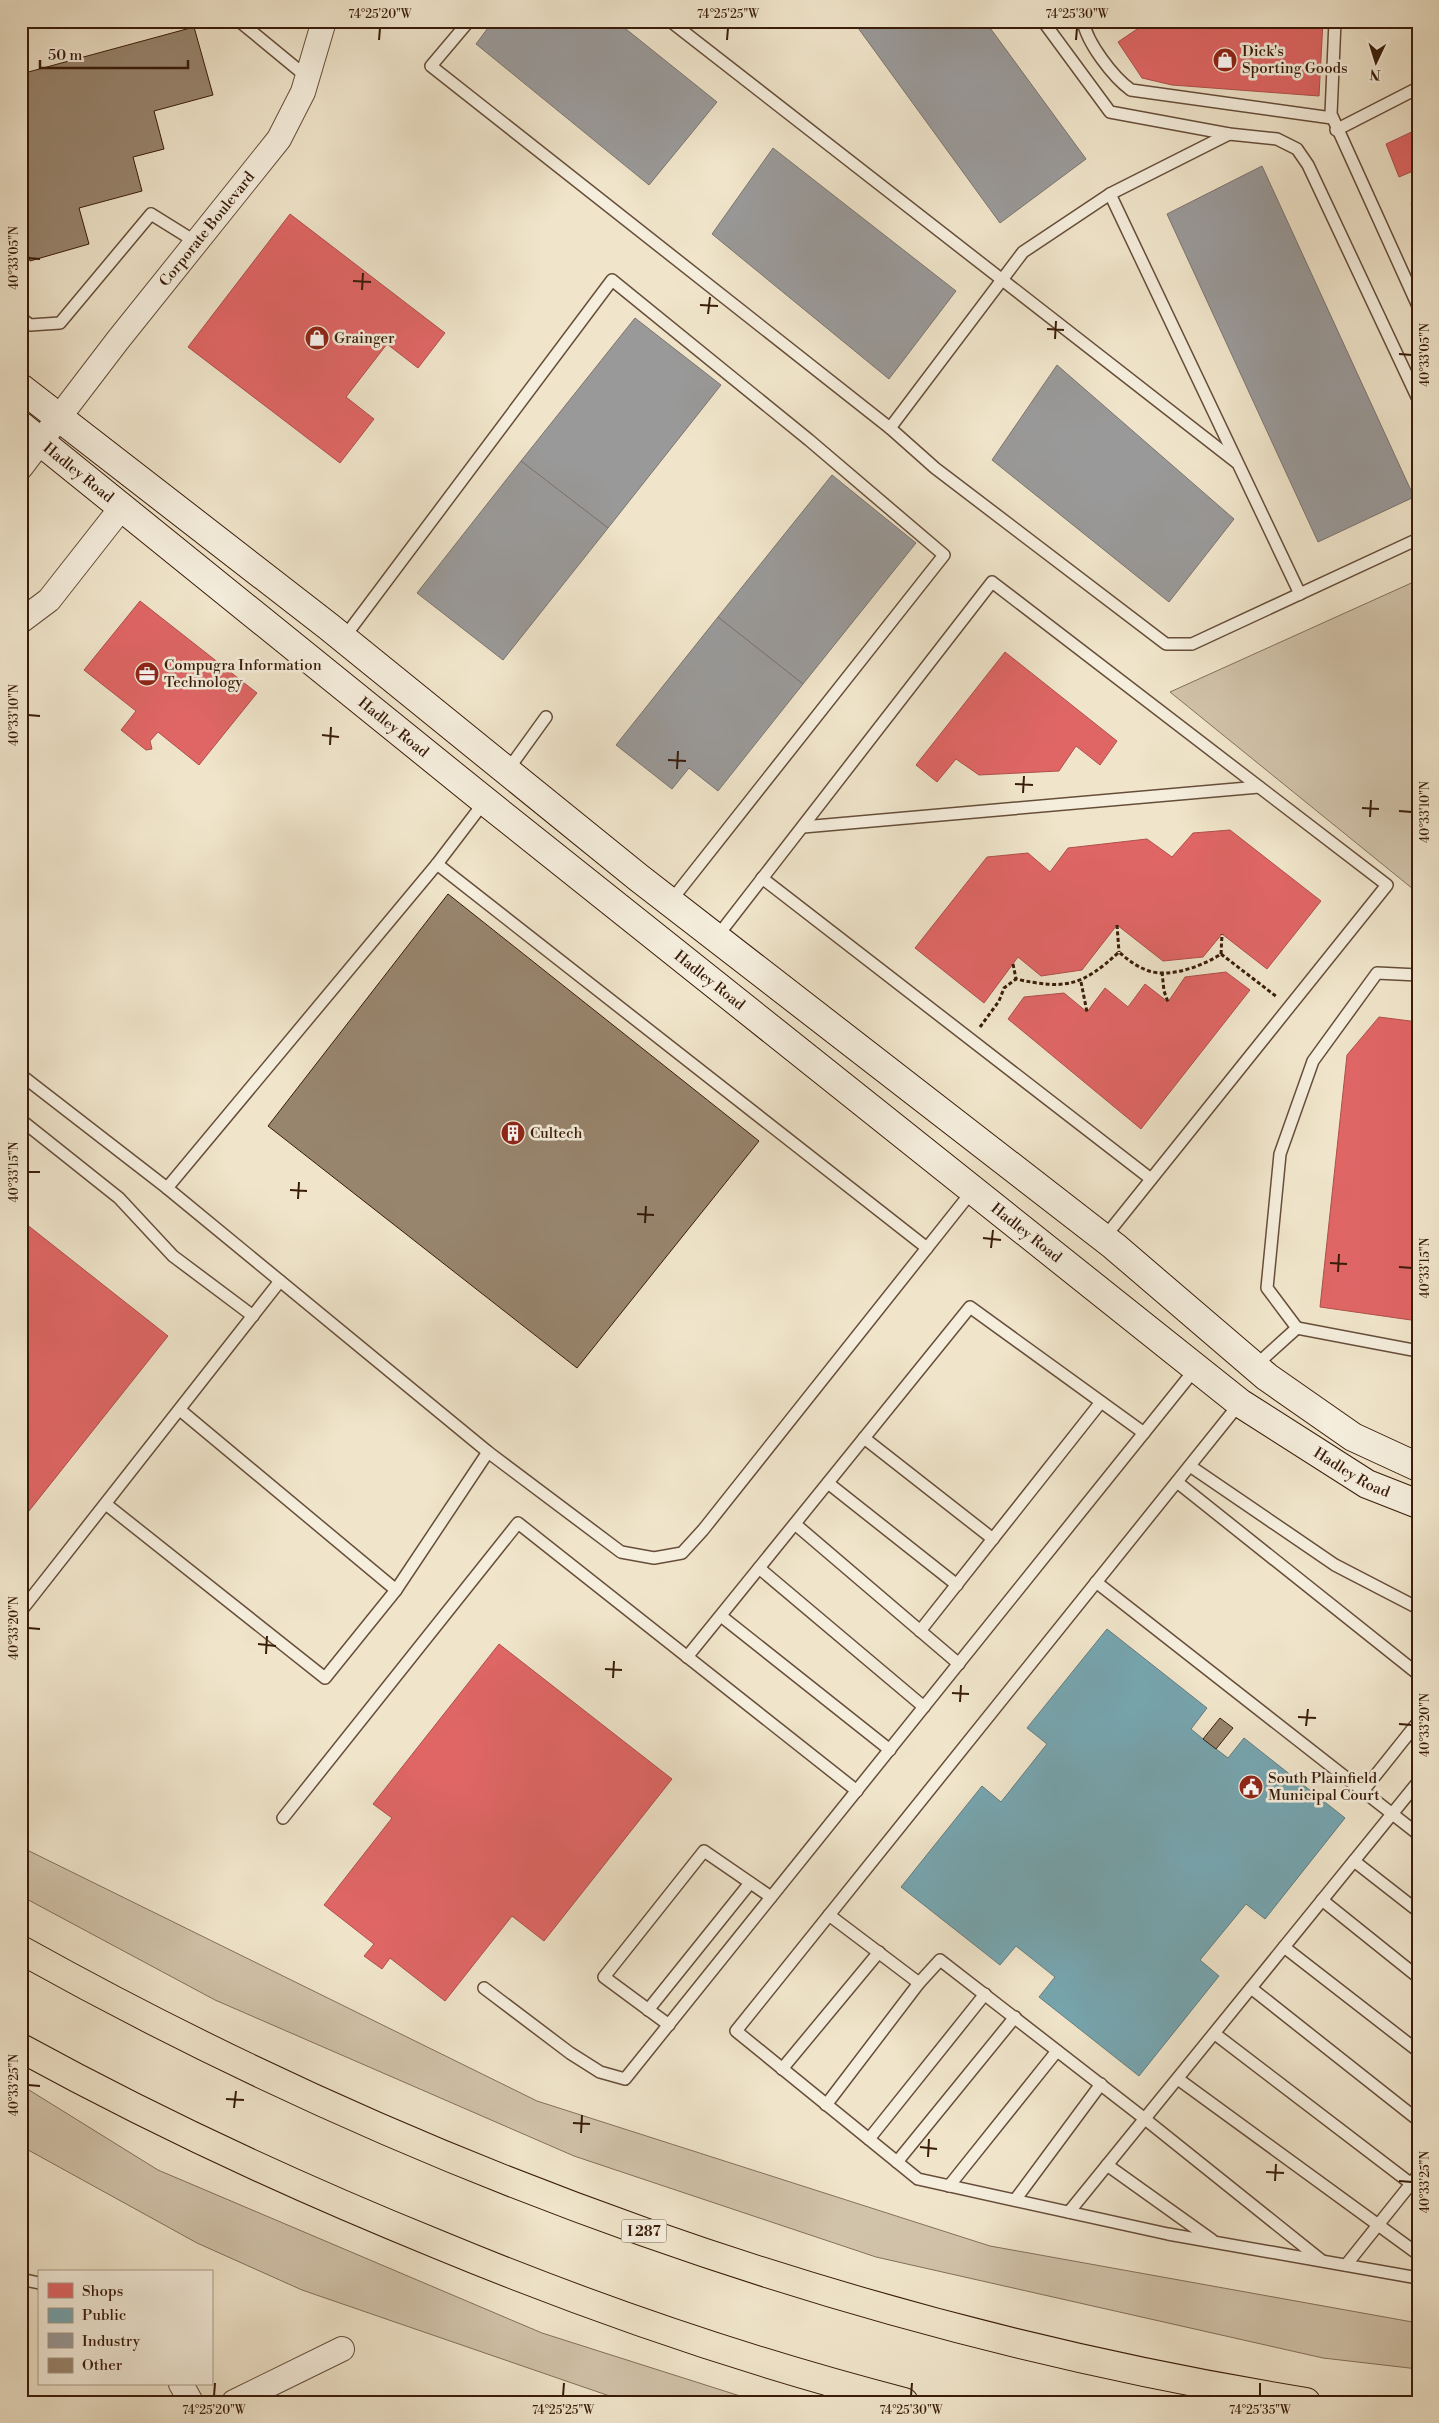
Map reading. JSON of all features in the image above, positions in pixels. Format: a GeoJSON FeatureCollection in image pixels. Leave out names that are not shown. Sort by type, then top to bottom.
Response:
{"type":"FeatureCollection","features":[{"type":"Feature","properties":{"kind":"highway","name":"I 287"},"geometry":{"type":"LineString","coordinates":[[21,1950],[96,1992],[219,2055],[344,2113],[482,2172],[606,2218],[741,2264],[878,2306],[1060,2353],[1246,2392],[1306,2402]]}},
{"type":"Feature","properties":{"kind":"highway"},"geometry":{"type":"LineString","coordinates":[[21,2048],[155,2119],[244,2162],[332,2202],[512,2275],[677,2335],[850,2388],[904,2402]]}},
{"type":"Feature","properties":{"kind":"main road","name":"Hadley Road"},"geometry":{"type":"LineString","coordinates":[[21,388],[343,639],[670,902],[1104,1238],[1261,1372],[1353,1437],[1418,1467]]}},
{"type":"Feature","properties":{"kind":"main road","name":"Hadley Road"},"geometry":{"type":"LineString","coordinates":[[31,434],[485,801],[1240,1403],[1368,1484],[1418,1504]]}},
{"type":"Feature","properties":{"kind":"main road"},"geometry":{"type":"LineString","coordinates":[[1240,1403],[1261,1372]]}},
{"type":"Feature","properties":{"kind":"street","name":"Corporate Boulevard"},"geometry":{"type":"LineString","coordinates":[[21,468],[31,434],[59,418],[118,340],[279,139],[303,92],[324,21]]}},
{"type":"Feature","properties":{"kind":"street"},"geometry":{"type":"LineString","coordinates":[[21,621],[49,600],[122,507]]}},
{"type":"Feature","properties":{"kind":"street"},"geometry":{"type":"LineString","coordinates":[[234,2402],[342,2349]]}},
{"type":"Feature","properties":{"kind":"street"},"geometry":{"type":"LineString","coordinates":[[182,2386],[191,2402]]}},
{"type":"Feature","properties":{"kind":"lane"},"geometry":{"type":"LineString","coordinates":[[239,21],[308,77]]}},
{"type":"Feature","properties":{"kind":"lane"},"geometry":{"type":"LineString","coordinates":[[469,21],[431,66],[890,428],[935,468],[1166,644],[1192,644],[1418,539]]}},
{"type":"Feature","properties":{"kind":"lane"},"geometry":{"type":"LineString","coordinates":[[670,21],[1236,462]]}},
{"type":"Feature","properties":{"kind":"lane"},"geometry":{"type":"LineString","coordinates":[[1043,21],[1110,112],[1229,134],[1277,139],[1297,149],[1303,157],[1418,399]]}},
{"type":"Feature","properties":{"kind":"lane"},"geometry":{"type":"LineString","coordinates":[[1083,21],[1085,34],[1120,82],[1131,90],[1332,118]]}},
{"type":"Feature","properties":{"kind":"lane"},"geometry":{"type":"LineString","coordinates":[[1335,21],[1330,101],[1332,118],[1418,306]]}},
{"type":"Feature","properties":{"kind":"lane"},"geometry":{"type":"LineString","coordinates":[[1336,130],[1418,88]]}},
{"type":"Feature","properties":{"kind":"lane"},"geometry":{"type":"LineString","coordinates":[[890,428],[1023,252],[1110,194],[1229,134]]}},
{"type":"Feature","properties":{"kind":"lane"},"geometry":{"type":"LineString","coordinates":[[1110,194],[1300,594]]}},
{"type":"Feature","properties":{"kind":"lane"},"geometry":{"type":"LineString","coordinates":[[21,318],[30,325],[60,324],[151,214],[196,242]]}},
{"type":"Feature","properties":{"kind":"lane"},"geometry":{"type":"LineString","coordinates":[[343,639],[612,280],[809,440],[944,555],[670,902]]}},
{"type":"Feature","properties":{"kind":"lane"},"geometry":{"type":"LineString","coordinates":[[716,938],[992,582],[1386,885],[1104,1238]]}},
{"type":"Feature","properties":{"kind":"lane"},"geometry":{"type":"LineString","coordinates":[[507,771],[546,717]]}},
{"type":"Feature","properties":{"kind":"lane"},"geometry":{"type":"LineString","coordinates":[[803,827],[1259,788]]}},
{"type":"Feature","properties":{"kind":"lane"},"geometry":{"type":"LineString","coordinates":[[167,1188],[437,864],[485,801]]}},
{"type":"Feature","properties":{"kind":"lane"},"geometry":{"type":"LineString","coordinates":[[437,864],[927,1248]]}},
{"type":"Feature","properties":{"kind":"lane"},"geometry":{"type":"LineString","coordinates":[[762,878],[1151,1180]]}},
{"type":"Feature","properties":{"kind":"lane"},"geometry":{"type":"LineString","coordinates":[[1418,975],[1377,973],[1313,1061],[1280,1154],[1267,1288],[1297,1328],[1418,1351]]}},
{"type":"Feature","properties":{"kind":"lane"},"geometry":{"type":"LineString","coordinates":[[21,1075],[167,1188],[488,1452],[622,1552],[654,1558],[682,1552],[973,1190]]}},
{"type":"Feature","properties":{"kind":"lane"},"geometry":{"type":"LineString","coordinates":[[21,1120],[119,1198],[172,1256],[253,1316]]}},
{"type":"Feature","properties":{"kind":"lane"},"geometry":{"type":"LineString","coordinates":[[21,1611],[280,1281]]}},
{"type":"Feature","properties":{"kind":"lane"},"geometry":{"type":"LineString","coordinates":[[687,1657],[970,1307],[1144,1433]]}},
{"type":"Feature","properties":{"kind":"lane"},"geometry":{"type":"LineString","coordinates":[[1261,1372],[1297,1328]]}},
{"type":"Feature","properties":{"kind":"lane"},"geometry":{"type":"LineString","coordinates":[[484,1988],[570,2053],[600,2072],[625,2079],[1196,1368]]}},
{"type":"Feature","properties":{"kind":"lane"},"geometry":{"type":"LineString","coordinates":[[920,1631],[1101,1402]]}},
{"type":"Feature","properties":{"kind":"lane"},"geometry":{"type":"LineString","coordinates":[[1240,1403],[736,2031],[918,2179],[1215,2242],[1418,2278]]}},
{"type":"Feature","properties":{"kind":"lane"},"geometry":{"type":"LineString","coordinates":[[180,1410],[396,1590]]}},
{"type":"Feature","properties":{"kind":"lane"},"geometry":{"type":"LineString","coordinates":[[864,1438],[993,1539]]}},
{"type":"Feature","properties":{"kind":"lane"},"geometry":{"type":"LineString","coordinates":[[106,1505],[325,1678],[396,1590],[488,1452]]}},
{"type":"Feature","properties":{"kind":"lane"},"geometry":{"type":"LineString","coordinates":[[1190,1466],[1335,1565],[1418,1608]]}},
{"type":"Feature","properties":{"kind":"lane"},"geometry":{"type":"LineString","coordinates":[[1177,1482],[1418,1674]]}},
{"type":"Feature","properties":{"kind":"lane"},"geometry":{"type":"LineString","coordinates":[[828,1483],[957,1584]]}},
{"type":"Feature","properties":{"kind":"lane"},"geometry":{"type":"LineString","coordinates":[[283,1818],[518,1523],[857,1791]]}},
{"type":"Feature","properties":{"kind":"lane"},"geometry":{"type":"LineString","coordinates":[[795,1524],[959,1664]]}},
{"type":"Feature","properties":{"kind":"lane"},"geometry":{"type":"LineString","coordinates":[[759,1568],[924,1707]]}},
{"type":"Feature","properties":{"kind":"lane"},"geometry":{"type":"LineString","coordinates":[[1096,1582],[1418,1834]]}},
{"type":"Feature","properties":{"kind":"lane"},"geometry":{"type":"LineString","coordinates":[[721,1616],[890,1750]]}},
{"type":"Feature","properties":{"kind":"lane"},"geometry":{"type":"LineString","coordinates":[[1363,1791],[1418,1722]]}},
{"type":"Feature","properties":{"kind":"lane"},"geometry":{"type":"LineString","coordinates":[[1069,2212],[1418,1782]]}},
{"type":"Feature","properties":{"kind":"lane"},"geometry":{"type":"LineString","coordinates":[[669,2025],[604,1976],[704,1851],[771,1898]]}},
{"type":"Feature","properties":{"kind":"lane"},"geometry":{"type":"LineString","coordinates":[[1354,1861],[1418,1911]]}},
{"type":"Feature","properties":{"kind":"lane"},"geometry":{"type":"LineString","coordinates":[[648,2010],[750,1883]]}},
{"type":"Feature","properties":{"kind":"lane"},"geometry":{"type":"LineString","coordinates":[[1322,1900],[1418,1977]]}},
{"type":"Feature","properties":{"kind":"lane"},"geometry":{"type":"LineString","coordinates":[[829,1915],[920,1983]]}},
{"type":"Feature","properties":{"kind":"lane"},"geometry":{"type":"LineString","coordinates":[[1284,1947],[1418,2051]]}},
{"type":"Feature","properties":{"kind":"lane"},"geometry":{"type":"LineString","coordinates":[[782,2069],[879,1952]]}},
{"type":"Feature","properties":{"kind":"lane"},"geometry":{"type":"LineString","coordinates":[[826,2105],[920,1983],[940,1960],[1101,2084],[1322,2261]]}},
{"type":"Feature","properties":{"kind":"lane"},"geometry":{"type":"LineString","coordinates":[[1251,1988],[1418,2120]]}},
{"type":"Feature","properties":{"kind":"lane"},"geometry":{"type":"LineString","coordinates":[[869,2139],[985,1994]]}},
{"type":"Feature","properties":{"kind":"lane"},"geometry":{"type":"LineString","coordinates":[[897,2162],[1015,2018]]}},
{"type":"Feature","properties":{"kind":"lane"},"geometry":{"type":"LineString","coordinates":[[1215,2034],[1415,2182],[1346,2265]]}},
{"type":"Feature","properties":{"kind":"lane"},"geometry":{"type":"LineString","coordinates":[[949,2186],[1057,2051]]}},
{"type":"Feature","properties":{"kind":"lane"},"geometry":{"type":"LineString","coordinates":[[1178,2078],[1418,2254]]}},
{"type":"Feature","properties":{"kind":"lane"},"geometry":{"type":"LineString","coordinates":[[1015,2200],[1101,2084]]}},
{"type":"Feature","properties":{"kind":"lane"},"geometry":{"type":"LineString","coordinates":[[1107,2165],[1215,2242]]}},
{"type":"Feature","properties":{"kind":"lane"},"geometry":{"type":"LineString","coordinates":[[21,2279],[38,2283]]}},
{"type":"Feature","properties":{"kind":"path"},"geometry":{"type":"LineString","coordinates":[[1117,924],[1120,952],[1138,966],[1150,972],[1185,969],[1211,961],[1221,954]]}},
{"type":"Feature","properties":{"kind":"path"},"geometry":{"type":"LineString","coordinates":[[1221,954],[1222,934]]}},
{"type":"Feature","properties":{"kind":"path"},"geometry":{"type":"LineString","coordinates":[[970,1039],[999,1002],[1004,988],[1016,979],[1057,985],[1081,982],[1100,970],[1120,952]]}},
{"type":"Feature","properties":{"kind":"path"},"geometry":{"type":"LineString","coordinates":[[1221,954],[1290,1006]]}},
{"type":"Feature","properties":{"kind":"path"},"geometry":{"type":"LineString","coordinates":[[1013,964],[1016,979]]}},
{"type":"Feature","properties":{"kind":"path"},"geometry":{"type":"LineString","coordinates":[[1162,972],[1164,991],[1168,1002]]}},
{"type":"Feature","properties":{"kind":"path"},"geometry":{"type":"LineString","coordinates":[[1081,982],[1088,1012]]}},
{"type":"Feature","properties":{"kind":"shaded area"},"geometry":{"type":"Polygon","coordinates":[[[1418,580],[1418,890],[1413,889],[1170,692],[1418,580]]]}},
{"type":"Feature","properties":{"kind":"shaded area"},"geometry":{"type":"Polygon","coordinates":[[[21,1847],[537,2101],[990,2246],[1418,2323],[1418,2369],[1323,2358],[876,2257],[574,2156],[215,2000],[21,1896],[21,1847]]]}},
{"type":"Feature","properties":{"kind":"shaded area"},"geometry":{"type":"Polygon","coordinates":[[[21,2085],[158,2170],[542,2333],[759,2402],[627,2402],[302,2290],[197,2243],[21,2146],[21,2085]]]}},
{"type":"Feature","properties":{"kind":"building: Shops","name":"Dick's Sporting Goods"},"geometry":{"type":"Polygon","coordinates":[[[1143,21],[1323,21],[1319,96],[1172,85],[1142,78],[1118,42],[1143,25],[1143,21]]]}},
{"type":"Feature","properties":{"kind":"building: Shops"},"geometry":{"type":"Polygon","coordinates":[[[1418,129],[1418,169],[1399,177],[1386,144],[1418,129]]]}},
{"type":"Feature","properties":{"kind":"building: Shops"},"geometry":{"type":"Polygon","coordinates":[[[1418,199],[1418,218],[1411,203],[1418,199]]]}},
{"type":"Feature","properties":{"kind":"building: Shops","name":"Grainger"},"geometry":{"type":"Polygon","coordinates":[[[290,214],[445,333],[418,368],[387,344],[346,397],[374,419],[340,463],[188,347],[290,214]]]}},
{"type":"Feature","properties":{"kind":"building: Shops"},"geometry":{"type":"Polygon","coordinates":[[[140,601],[257,693],[199,765],[158,732],[150,741],[152,749],[146,750],[121,730],[136,711],[84,670],[140,601]]]}},
{"type":"Feature","properties":{"kind":"building: Shops"},"geometry":{"type":"Polygon","coordinates":[[[1005,652],[1117,741],[1100,765],[1076,746],[1059,771],[979,775],[956,759],[937,782],[916,765],[1005,652]]]}},
{"type":"Feature","properties":{"kind":"building: Shops"},"geometry":{"type":"Polygon","coordinates":[[[1230,830],[1321,901],[1267,969],[1222,934],[1203,957],[1163,961],[1117,925],[1082,970],[1041,976],[1018,957],[984,1003],[915,948],[987,857],[1028,853],[1050,872],[1068,848],[1147,839],[1172,857],[1193,833],[1230,830]]]}},
{"type":"Feature","properties":{"kind":"building: Shops"},"geometry":{"type":"Polygon","coordinates":[[[1226,972],[1250,990],[1141,1129],[1008,1019],[1024,997],[1064,993],[1087,1012],[1105,988],[1128,1007],[1145,984],[1168,1002],[1185,977],[1226,972]]]}},
{"type":"Feature","properties":{"kind":"building: Shops"},"geometry":{"type":"Polygon","coordinates":[[[1379,1017],[1418,1022],[1418,1321],[1320,1307],[1347,1055],[1379,1017]]]}},
{"type":"Feature","properties":{"kind":"building: Shops"},"geometry":{"type":"Polygon","coordinates":[[[21,1220],[168,1336],[21,1521],[21,1220]]]}},
{"type":"Feature","properties":{"kind":"building: Shops"},"geometry":{"type":"Polygon","coordinates":[[[499,1644],[672,1779],[544,1941],[512,1916],[445,2001],[390,1958],[382,1969],[364,1956],[374,1944],[324,1905],[392,1818],[373,1804],[499,1644]]]}},
{"type":"Feature","properties":{"kind":"building: Public"},"geometry":{"type":"Polygon","coordinates":[[[1107,1629],[1207,1708],[1191,1729],[1203,1739],[1228,1758],[1244,1738],[1345,1818],[1265,1919],[1246,1904],[1200,1960],[1219,1976],[1139,2076],[1039,1997],[1055,1977],[1016,1946],[1000,1965],[901,1887],[982,1786],[1001,1802],[1047,1744],[1027,1728],[1107,1629]]]}},
{"type":"Feature","properties":{"kind":"building: Industry"},"geometry":{"type":"Polygon","coordinates":[[[493,21],[616,21],[717,102],[649,185],[476,44],[493,21]]]}},
{"type":"Feature","properties":{"kind":"building: Industry"},"geometry":{"type":"Polygon","coordinates":[[[853,21],[985,21],[1086,159],[1000,223],[853,21]]]}},
{"type":"Feature","properties":{"kind":"building: Industry"},"geometry":{"type":"Polygon","coordinates":[[[773,148],[956,291],[889,379],[712,234],[773,148]]]}},
{"type":"Feature","properties":{"kind":"building: Industry"},"geometry":{"type":"Polygon","coordinates":[[[1262,166],[1414,497],[1318,542],[1167,214],[1262,166]]]}},
{"type":"Feature","properties":{"kind":"building: Industry"},"geometry":{"type":"Polygon","coordinates":[[[635,318],[721,385],[608,528],[521,461],[635,318]]]}},
{"type":"Feature","properties":{"kind":"building: Industry"},"geometry":{"type":"Polygon","coordinates":[[[1057,365],[1234,519],[1169,602],[992,460],[1057,365]]]}},
{"type":"Feature","properties":{"kind":"building: Industry"},"geometry":{"type":"Polygon","coordinates":[[[521,461],[608,528],[503,660],[417,593],[521,461]]]}},
{"type":"Feature","properties":{"kind":"building: Industry"},"geometry":{"type":"Polygon","coordinates":[[[832,475],[916,543],[803,684],[718,617],[832,475]]]}},
{"type":"Feature","properties":{"kind":"building: Industry"},"geometry":{"type":"Polygon","coordinates":[[[718,617],[803,684],[718,791],[689,768],[672,789],[616,745],[718,617]]]}},
{"type":"Feature","properties":{"kind":"building: Other"},"geometry":{"type":"Polygon","coordinates":[[[194,27],[213,95],[154,111],[164,149],[133,157],[142,191],[79,208],[89,244],[30,261],[21,228],[21,74],[194,27]]]}},
{"type":"Feature","properties":{"kind":"building: Other","name":"Cultech"},"geometry":{"type":"Polygon","coordinates":[[[448,894],[759,1141],[577,1368],[268,1126],[448,894]]]}},
{"type":"Feature","properties":{"kind":"building: Other"},"geometry":{"type":"Polygon","coordinates":[[[1220,1718],[1233,1728],[1216,1749],[1203,1739],[1220,1718]]]}},
{"type":"Feature","properties":{"kind":"place","name":"Dick's Sporting Goods"},"geometry":{"type":"Point","coordinates":[1225,60]}},
{"type":"Feature","properties":{"kind":"place","name":"Grainger"},"geometry":{"type":"Point","coordinates":[317,338]}},
{"type":"Feature","properties":{"kind":"place","name":"Compugra Information Technology"},"geometry":{"type":"Point","coordinates":[147,674]}},
{"type":"Feature","properties":{"kind":"place","name":"Cultech"},"geometry":{"type":"Point","coordinates":[513,1133]}},
{"type":"Feature","properties":{"kind":"place","name":"South Plainfield Municipal Court"},"geometry":{"type":"Point","coordinates":[1251,1787]}}]}
